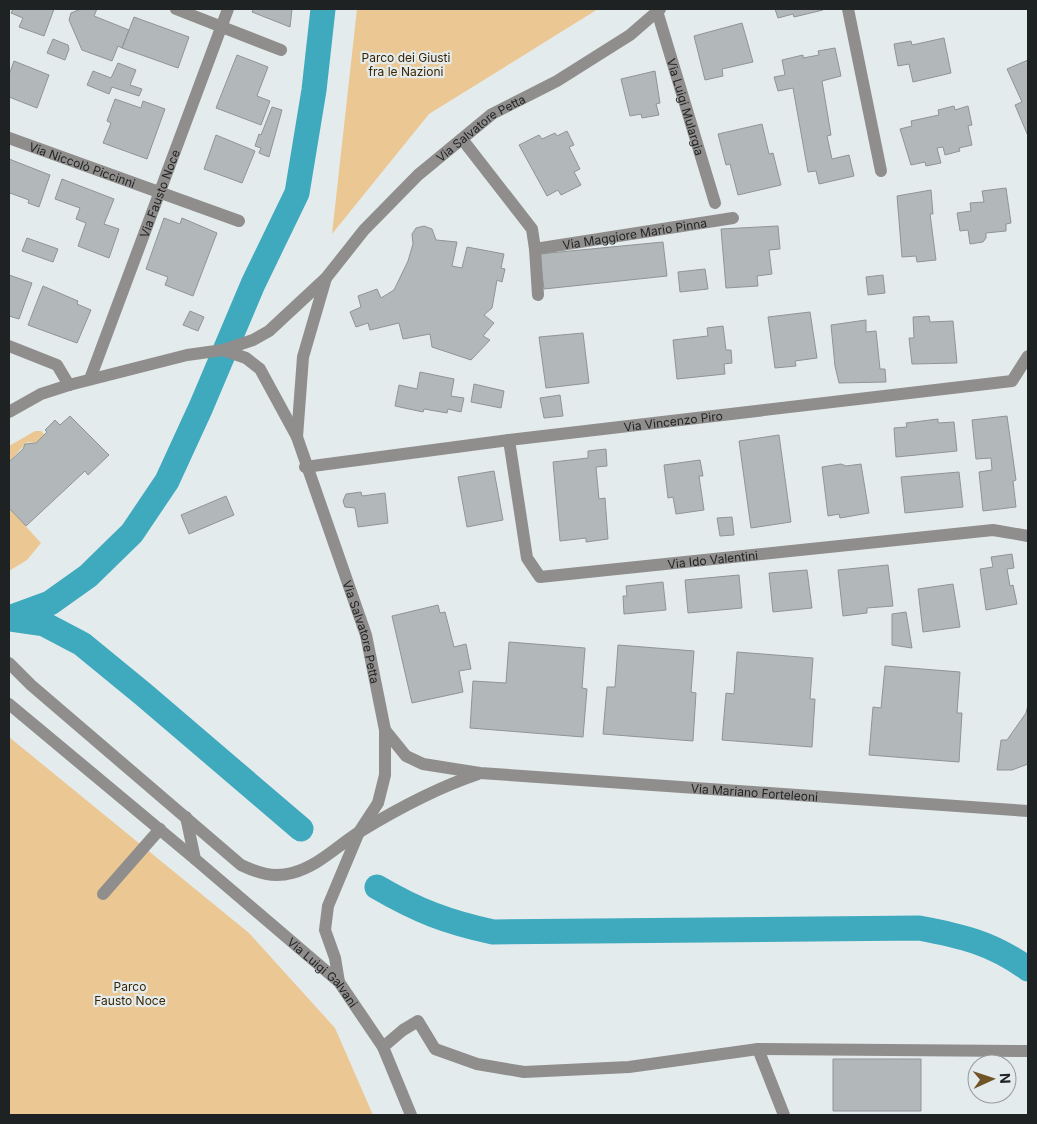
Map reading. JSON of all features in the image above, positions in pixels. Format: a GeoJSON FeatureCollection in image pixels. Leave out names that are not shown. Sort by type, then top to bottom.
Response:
{"type":"FeatureCollection","features":[{"type":"Feature","properties":{"kind":"street"},"geometry":{"type":"LineString","coordinates":[[176,9],[281,50]]}},
{"type":"Feature","properties":{"kind":"street","name":"Via Fausto Noce"},"geometry":{"type":"LineString","coordinates":[[90,379],[228,9]]}},
{"type":"Feature","properties":{"kind":"street"},"geometry":{"type":"LineString","coordinates":[[848,9],[881,171]]}},
{"type":"Feature","properties":{"kind":"street","name":"Via Salvatore Petta"},"geometry":{"type":"LineString","coordinates":[[223,350],[254,340],[269,331],[326,278],[364,230],[418,175],[492,114],[557,81],[630,35],[659,10]]}},
{"type":"Feature","properties":{"kind":"street","name":"Via Luigi Mulargia"},"geometry":{"type":"LineString","coordinates":[[659,10],[715,203]]}},
{"type":"Feature","properties":{"kind":"street","name":"Via Niccolò Piccinni"},"geometry":{"type":"LineString","coordinates":[[9,138],[239,221]]}},
{"type":"Feature","properties":{"kind":"street"},"geometry":{"type":"LineString","coordinates":[[462,139],[532,229],[538,295]]}},
{"type":"Feature","properties":{"kind":"street","name":"Via Maggiore Mario Pinna"},"geometry":{"type":"LineString","coordinates":[[535,249],[733,218]]}},
{"type":"Feature","properties":{"kind":"street","name":"Via Salvatore Petta"},"geometry":{"type":"LineString","coordinates":[[326,278],[302,357],[296,437],[366,635],[385,730],[385,775],[378,803],[359,832],[328,906],[326,930],[335,958],[339,982]]}},
{"type":"Feature","properties":{"kind":"street"},"geometry":{"type":"LineString","coordinates":[[9,346],[57,365],[69,385]]}},
{"type":"Feature","properties":{"kind":"street"},"geometry":{"type":"LineString","coordinates":[[9,412],[41,394],[69,385],[187,355],[223,350],[246,358],[260,369],[296,437]]}},
{"type":"Feature","properties":{"kind":"street","name":"Via Vincenzo Piro"},"geometry":{"type":"LineString","coordinates":[[306,467],[509,440],[1012,381],[1028,356]]}},
{"type":"Feature","properties":{"kind":"street","name":"Via Ido Valentini"},"geometry":{"type":"LineString","coordinates":[[509,440],[527,558],[540,578],[993,530],[1028,536]]}},
{"type":"Feature","properties":{"kind":"street"},"geometry":{"type":"LineString","coordinates":[[9,663],[31,685],[241,864],[264,875],[292,873],[317,863],[359,832]]}},
{"type":"Feature","properties":{"kind":"street","name":"Via Luigi Galvani"},"geometry":{"type":"LineString","coordinates":[[9,704],[160,829],[339,982],[382,1047],[411,1115]]}},
{"type":"Feature","properties":{"kind":"street","name":"Via Mariano Forteleoni"},"geometry":{"type":"LineString","coordinates":[[385,730],[406,756],[423,764],[480,773],[1028,811]]}},
{"type":"Feature","properties":{"kind":"street","name":"Via Mariano Forteleoni"},"geometry":{"type":"LineString","coordinates":[[359,832],[439,787],[480,773]]}},
{"type":"Feature","properties":{"kind":"street"},"geometry":{"type":"LineString","coordinates":[[186,817],[195,859]]}},
{"type":"Feature","properties":{"kind":"street"},"geometry":{"type":"LineString","coordinates":[[103,894],[160,829]]}},
{"type":"Feature","properties":{"kind":"street"},"geometry":{"type":"LineString","coordinates":[[382,1047],[418,1021],[436,1049],[477,1064],[524,1072],[629,1067],[758,1048],[1028,1051]]}},
{"type":"Feature","properties":{"kind":"street"},"geometry":{"type":"LineString","coordinates":[[758,1048],[784,1115]]}},
{"type":"Feature","properties":{"kind":"green space","name":"Parco dei Giusti fra le Nazioni"},"geometry":{"type":"Polygon","coordinates":[[[357,9],[598,9],[429,114],[332,234],[357,9]]]}},
{"type":"Feature","properties":{"kind":"green space"},"geometry":{"type":"Polygon","coordinates":[[[35,431],[41,431],[45,435],[36,443],[27,442],[9,462],[9,446],[35,431]]]}},
{"type":"Feature","properties":{"kind":"green space"},"geometry":{"type":"Polygon","coordinates":[[[9,508],[41,543],[27,560],[9,571],[9,508]]]}},
{"type":"Feature","properties":{"kind":"green space","name":"Parco Fausto Noce"},"geometry":{"type":"Polygon","coordinates":[[[9,737],[249,933],[335,1028],[373,1115],[9,1115],[9,737]]]}},
{"type":"Feature","properties":{"kind":"building"},"geometry":{"type":"Polygon","coordinates":[[[13,9],[54,9],[44,36],[19,27],[23,18],[11,13],[13,9]]]}},
{"type":"Feature","properties":{"kind":"building"},"geometry":{"type":"Polygon","coordinates":[[[81,9],[97,9],[94,16],[129,30],[122,48],[118,46],[112,61],[82,50],[69,20],[71,13],[81,9]]]}},
{"type":"Feature","properties":{"kind":"building"},"geometry":{"type":"Polygon","coordinates":[[[253,9],[292,9],[290,27],[252,12],[253,9]]]}},
{"type":"Feature","properties":{"kind":"building"},"geometry":{"type":"Polygon","coordinates":[[[775,9],[823,10],[794,17],[793,14],[778,18],[775,9]]]}},
{"type":"Feature","properties":{"kind":"building"},"geometry":{"type":"Polygon","coordinates":[[[134,17],[189,37],[178,68],[122,48],[134,17]]]}},
{"type":"Feature","properties":{"kind":"building"},"geometry":{"type":"Polygon","coordinates":[[[742,23],[753,62],[722,69],[723,76],[705,80],[694,36],[742,23]]]}},
{"type":"Feature","properties":{"kind":"building"},"geometry":{"type":"Polygon","coordinates":[[[944,38],[951,73],[913,82],[909,64],[898,66],[894,44],[911,41],[912,45],[944,38]]]}},
{"type":"Feature","properties":{"kind":"building"},"geometry":{"type":"Polygon","coordinates":[[[53,39],[68,45],[69,49],[65,60],[47,53],[53,39]]]}},
{"type":"Feature","properties":{"kind":"building"},"geometry":{"type":"Polygon","coordinates":[[[835,48],[841,76],[822,81],[831,135],[827,136],[832,159],[849,155],[854,176],[819,184],[816,171],[808,172],[793,88],[778,91],[774,77],[785,75],[782,60],[803,55],[803,58],[819,55],[818,51],[835,48]]]}},
{"type":"Feature","properties":{"kind":"building"},"geometry":{"type":"Polygon","coordinates":[[[237,55],[268,67],[257,96],[270,101],[261,125],[216,108],[237,55]]]}},
{"type":"Feature","properties":{"kind":"building"},"geometry":{"type":"Polygon","coordinates":[[[1028,60],[1028,136],[1015,105],[1022,102],[1007,69],[1028,60]]]}},
{"type":"Feature","properties":{"kind":"building"},"geometry":{"type":"Polygon","coordinates":[[[14,61],[49,75],[37,108],[9,97],[9,75],[14,61]]]}},
{"type":"Feature","properties":{"kind":"building"},"geometry":{"type":"Polygon","coordinates":[[[118,63],[136,70],[130,85],[142,89],[139,96],[112,87],[109,94],[87,85],[93,71],[111,78],[118,63]]]}},
{"type":"Feature","properties":{"kind":"building"},"geometry":{"type":"Polygon","coordinates":[[[655,71],[660,103],[656,104],[659,115],[642,118],[641,114],[630,116],[621,79],[655,71]]]}},
{"type":"Feature","properties":{"kind":"building"},"geometry":{"type":"Polygon","coordinates":[[[115,99],[141,108],[143,101],[165,109],[147,159],[103,143],[111,123],[107,121],[115,99]]]}},
{"type":"Feature","properties":{"kind":"building"},"geometry":{"type":"Polygon","coordinates":[[[954,106],[955,110],[968,106],[972,125],[968,126],[972,145],[959,148],[960,151],[945,155],[943,147],[937,148],[941,163],[926,166],[925,162],[911,165],[900,129],[912,126],[911,121],[939,115],[938,110],[954,106]]]}},
{"type":"Feature","properties":{"kind":"building"},"geometry":{"type":"Polygon","coordinates":[[[272,107],[282,110],[269,157],[259,153],[261,148],[255,146],[272,107]]]}},
{"type":"Feature","properties":{"kind":"building"},"geometry":{"type":"Polygon","coordinates":[[[762,124],[769,154],[773,153],[781,185],[738,195],[730,164],[726,165],[718,134],[762,124]]]}},
{"type":"Feature","properties":{"kind":"building"},"geometry":{"type":"Polygon","coordinates":[[[567,131],[574,145],[569,147],[580,169],[574,172],[581,185],[561,195],[558,190],[547,196],[519,145],[539,135],[542,139],[555,133],[557,136],[567,131]]]}},
{"type":"Feature","properties":{"kind":"building"},"geometry":{"type":"Polygon","coordinates":[[[216,135],[255,151],[242,183],[204,169],[216,135]]]}},
{"type":"Feature","properties":{"kind":"building"},"geometry":{"type":"Polygon","coordinates":[[[9,159],[50,175],[39,207],[28,203],[29,200],[10,193],[9,197],[9,159]]]}},
{"type":"Feature","properties":{"kind":"building"},"geometry":{"type":"Polygon","coordinates":[[[62,179],[114,199],[104,224],[119,229],[109,258],[78,246],[86,223],[76,219],[80,208],[55,199],[62,179]]]}},
{"type":"Feature","properties":{"kind":"building"},"geometry":{"type":"Polygon","coordinates":[[[1006,188],[1011,223],[1006,224],[1006,231],[986,233],[986,238],[983,242],[970,244],[968,230],[960,231],[957,213],[971,211],[970,203],[984,202],[982,191],[1006,188]]]}},
{"type":"Feature","properties":{"kind":"building"},"geometry":{"type":"Polygon","coordinates":[[[931,190],[933,214],[930,214],[936,260],[917,262],[916,256],[902,257],[897,196],[931,190]]]}},
{"type":"Feature","properties":{"kind":"building"},"geometry":{"type":"Polygon","coordinates":[[[164,218],[180,224],[182,218],[217,233],[193,296],[165,285],[168,277],[146,269],[164,218]]]}},
{"type":"Feature","properties":{"kind":"building"},"geometry":{"type":"Polygon","coordinates":[[[424,226],[432,229],[436,240],[457,242],[452,266],[462,268],[467,247],[504,254],[501,268],[505,269],[502,282],[497,280],[492,308],[484,315],[494,323],[483,336],[490,340],[471,360],[432,347],[430,334],[403,339],[399,323],[370,330],[368,323],[356,327],[350,312],[361,307],[358,296],[377,289],[381,298],[394,290],[408,261],[413,244],[412,234],[416,228],[424,226]]]}},
{"type":"Feature","properties":{"kind":"building"},"geometry":{"type":"Polygon","coordinates":[[[778,226],[780,249],[769,250],[772,274],[757,276],[758,286],[726,288],[721,229],[778,226]]]}},
{"type":"Feature","properties":{"kind":"building"},"geometry":{"type":"Polygon","coordinates":[[[27,238],[58,249],[53,262],[22,251],[27,238]]]}},
{"type":"Feature","properties":{"kind":"building"},"geometry":{"type":"Polygon","coordinates":[[[663,242],[667,276],[544,289],[539,254],[663,242]]]}},
{"type":"Feature","properties":{"kind":"building"},"geometry":{"type":"Polygon","coordinates":[[[705,269],[708,289],[680,292],[678,272],[705,269]]]}},
{"type":"Feature","properties":{"kind":"building"},"geometry":{"type":"Polygon","coordinates":[[[9,275],[32,283],[19,319],[9,316],[9,275]]]}},
{"type":"Feature","properties":{"kind":"building"},"geometry":{"type":"Polygon","coordinates":[[[883,275],[885,293],[868,295],[866,277],[883,275]]]}},
{"type":"Feature","properties":{"kind":"building"},"geometry":{"type":"Polygon","coordinates":[[[43,286],[78,301],[77,304],[91,310],[77,343],[28,325],[43,286]]]}},
{"type":"Feature","properties":{"kind":"building"},"geometry":{"type":"Polygon","coordinates":[[[190,311],[204,317],[198,331],[183,325],[190,311]]]}},
{"type":"Feature","properties":{"kind":"building"},"geometry":{"type":"Polygon","coordinates":[[[810,312],[817,358],[795,361],[796,366],[775,368],[768,317],[810,312]]]}},
{"type":"Feature","properties":{"kind":"building"},"geometry":{"type":"Polygon","coordinates":[[[929,316],[930,322],[953,321],[957,363],[912,364],[909,338],[914,338],[913,317],[929,316]]]}},
{"type":"Feature","properties":{"kind":"building"},"geometry":{"type":"Polygon","coordinates":[[[866,320],[866,332],[876,331],[880,369],[885,369],[886,382],[839,383],[835,366],[831,325],[866,320]]]}},
{"type":"Feature","properties":{"kind":"building"},"geometry":{"type":"Polygon","coordinates":[[[723,326],[726,350],[731,350],[732,363],[724,364],[725,374],[677,379],[673,340],[708,336],[707,328],[723,326]]]}},
{"type":"Feature","properties":{"kind":"building"},"geometry":{"type":"Polygon","coordinates":[[[583,333],[589,383],[546,388],[539,337],[583,333]]]}},
{"type":"Feature","properties":{"kind":"building"},"geometry":{"type":"Polygon","coordinates":[[[420,372],[454,379],[451,396],[464,398],[461,412],[448,409],[447,413],[424,409],[423,412],[395,406],[399,385],[417,389],[420,372]]]}},
{"type":"Feature","properties":{"kind":"building"},"geometry":{"type":"Polygon","coordinates":[[[474,384],[504,391],[501,408],[471,402],[474,384]]]}},
{"type":"Feature","properties":{"kind":"building"},"geometry":{"type":"Polygon","coordinates":[[[560,395],[563,416],[544,418],[540,398],[560,395]]]}},
{"type":"Feature","properties":{"kind":"building"},"geometry":{"type":"Polygon","coordinates":[[[70,416],[109,455],[88,475],[85,471],[26,526],[9,508],[9,462],[23,449],[25,444],[36,443],[55,420],[60,425],[70,416]]]}},
{"type":"Feature","properties":{"kind":"building"},"geometry":{"type":"Polygon","coordinates":[[[1007,416],[1016,480],[1013,481],[1016,507],[983,511],[979,472],[992,470],[991,458],[976,459],[972,420],[1007,416]]]}},
{"type":"Feature","properties":{"kind":"building"},"geometry":{"type":"Polygon","coordinates":[[[938,419],[938,423],[954,422],[957,451],[896,457],[894,428],[907,427],[906,423],[938,419]]]}},
{"type":"Feature","properties":{"kind":"building"},"geometry":{"type":"Polygon","coordinates":[[[779,435],[791,522],[751,528],[739,441],[779,435]]]}},
{"type":"Feature","properties":{"kind":"building"},"geometry":{"type":"Polygon","coordinates":[[[606,449],[607,466],[596,467],[599,499],[605,498],[608,539],[586,542],[586,538],[560,541],[553,462],[588,458],[588,451],[606,449]]]}},
{"type":"Feature","properties":{"kind":"building"},"geometry":{"type":"Polygon","coordinates":[[[700,460],[703,476],[699,476],[704,510],[676,514],[673,497],[668,498],[664,465],[700,460]]]}},
{"type":"Feature","properties":{"kind":"building"},"geometry":{"type":"Polygon","coordinates":[[[841,464],[846,466],[861,464],[869,513],[840,518],[839,514],[828,516],[822,467],[841,464]]]}},
{"type":"Feature","properties":{"kind":"building"},"geometry":{"type":"Polygon","coordinates":[[[494,471],[503,520],[467,527],[458,477],[494,471]]]}},
{"type":"Feature","properties":{"kind":"building"},"geometry":{"type":"Polygon","coordinates":[[[959,472],[963,507],[905,513],[901,477],[959,472]]]}},
{"type":"Feature","properties":{"kind":"building"},"geometry":{"type":"Polygon","coordinates":[[[361,492],[362,496],[385,493],[388,523],[358,527],[355,508],[345,507],[343,501],[346,494],[361,492]]]}},
{"type":"Feature","properties":{"kind":"building"},"geometry":{"type":"Polygon","coordinates":[[[226,496],[234,515],[189,534],[181,515],[226,496]]]}},
{"type":"Feature","properties":{"kind":"building"},"geometry":{"type":"Polygon","coordinates":[[[732,517],[734,535],[720,536],[717,518],[732,517]]]}},
{"type":"Feature","properties":{"kind":"building"},"geometry":{"type":"Polygon","coordinates":[[[1012,554],[1014,568],[1007,569],[1010,586],[1013,585],[1017,604],[986,610],[980,569],[993,567],[991,557],[1012,554]]]}},
{"type":"Feature","properties":{"kind":"building"},"geometry":{"type":"Polygon","coordinates":[[[888,565],[893,606],[867,608],[867,613],[843,616],[838,570],[888,565]]]}},
{"type":"Feature","properties":{"kind":"building"},"geometry":{"type":"Polygon","coordinates":[[[807,570],[812,608],[773,612],[769,573],[807,570]]]}},
{"type":"Feature","properties":{"kind":"building"},"geometry":{"type":"Polygon","coordinates":[[[739,575],[742,608],[688,613],[685,580],[739,575]]]}},
{"type":"Feature","properties":{"kind":"building"},"geometry":{"type":"Polygon","coordinates":[[[663,582],[666,610],[624,614],[623,596],[627,596],[626,586],[663,582]]]}},
{"type":"Feature","properties":{"kind":"building"},"geometry":{"type":"Polygon","coordinates":[[[953,584],[960,627],[923,632],[918,589],[953,584]]]}},
{"type":"Feature","properties":{"kind":"building"},"geometry":{"type":"Polygon","coordinates":[[[438,605],[440,613],[445,612],[454,647],[466,644],[471,669],[459,671],[463,692],[412,703],[392,616],[438,605]]]}},
{"type":"Feature","properties":{"kind":"building"},"geometry":{"type":"Polygon","coordinates":[[[906,612],[912,648],[892,645],[892,614],[906,612]]]}},
{"type":"Feature","properties":{"kind":"building"},"geometry":{"type":"Polygon","coordinates":[[[509,642],[585,648],[582,688],[587,689],[583,737],[470,728],[473,681],[506,683],[509,642]]]}},
{"type":"Feature","properties":{"kind":"building"},"geometry":{"type":"Polygon","coordinates":[[[618,645],[694,651],[691,692],[696,693],[693,741],[603,734],[607,687],[615,687],[618,645]]]}},
{"type":"Feature","properties":{"kind":"building"},"geometry":{"type":"Polygon","coordinates":[[[737,652],[813,658],[810,699],[815,699],[812,747],[722,740],[726,693],[734,694],[737,652]]]}},
{"type":"Feature","properties":{"kind":"building"},"geometry":{"type":"Polygon","coordinates":[[[885,666],[960,672],[957,713],[962,713],[959,762],[869,755],[873,707],[881,708],[885,666]]]}},
{"type":"Feature","properties":{"kind":"building"},"geometry":{"type":"Polygon","coordinates":[[[1028,705],[1028,764],[1012,770],[997,770],[1001,740],[1007,740],[1026,713],[1028,705]]]}},
{"type":"Feature","properties":{"kind":"building"},"geometry":{"type":"Polygon","coordinates":[[[833,1059],[921,1059],[921,1111],[833,1111],[833,1059]]]}},
{"type":"Feature","properties":{"kind":"waterway"},"geometry":{"type":"LineString","coordinates":[[9,618],[50,603],[88,576],[132,533],[167,481],[201,407],[253,284],[297,193],[314,90],[323,9]]}},
{"type":"Feature","properties":{"kind":"waterway"},"geometry":{"type":"LineString","coordinates":[[9,619],[44,624],[82,644],[301,829]]}},
{"type":"Feature","properties":{"kind":"waterway"},"geometry":{"type":"LineString","coordinates":[[377,887],[433,915],[493,932],[919,928],[976,942],[1002,953],[1028,969]]}}]}
